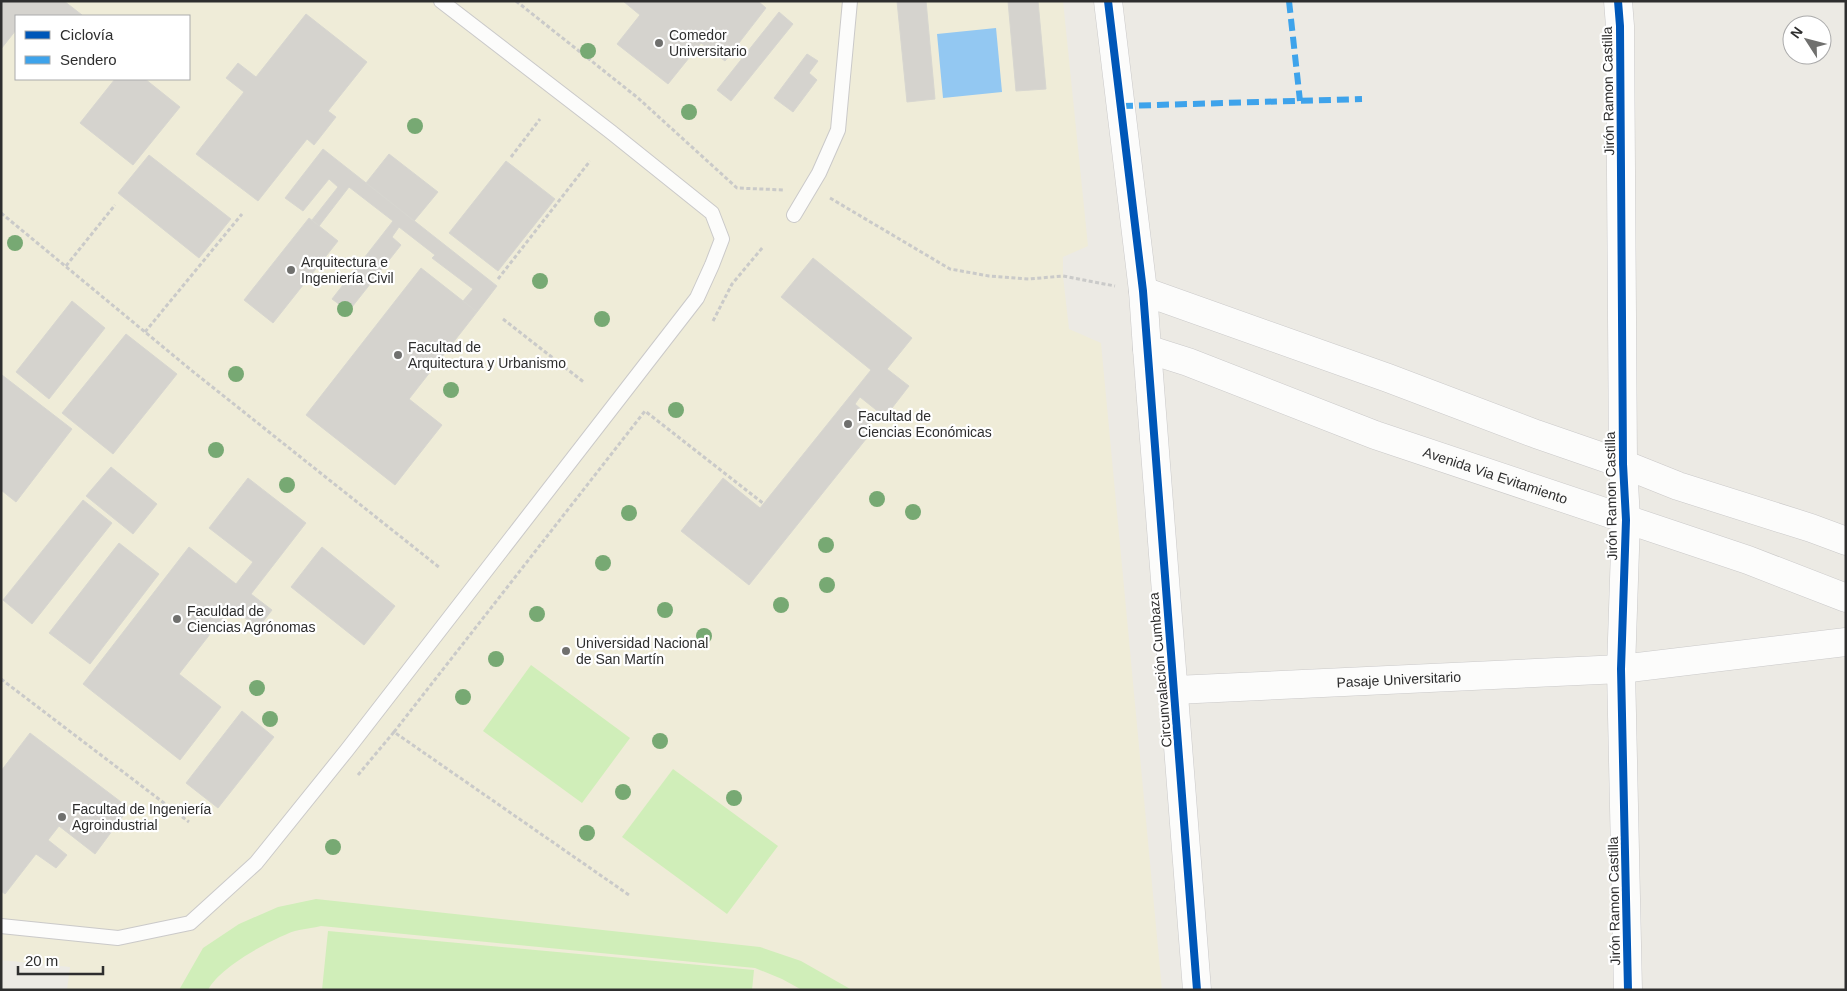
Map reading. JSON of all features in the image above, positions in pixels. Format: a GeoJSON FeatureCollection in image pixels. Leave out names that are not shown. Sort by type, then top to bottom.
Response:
{"type":"FeatureCollection","features":[{"type":"Feature","properties":{"kind":"street","name":"Circunvalación Cumbaza"},"geometry":{"type":"LineString","coordinates":[[1108,1],[1142,291],[1175,690],[1197,990]]}},
{"type":"Feature","properties":{"kind":"street","name":"Jirón Ramon Castilla"},"geometry":{"type":"LineString","coordinates":[[1618,1],[1620,26],[1623,464],[1626,520],[1621,669],[1628,990]]}},
{"type":"Feature","properties":{"kind":"street"},"geometry":{"type":"LineString","coordinates":[[1142,291],[1388,378],[1678,486],[1846,541]]}},
{"type":"Feature","properties":{"kind":"street","name":"Avenida Via Evitamiento"},"geometry":{"type":"LineString","coordinates":[[1147,349],[1188,362],[1375,435],[1748,560],[1846,598]]}},
{"type":"Feature","properties":{"kind":"street"},"geometry":{"type":"LineString","coordinates":[[1621,669],[1846,642]]}},
{"type":"Feature","properties":{"kind":"street","name":"Pasaje Universitario"},"geometry":{"type":"LineString","coordinates":[[1175,690],[1621,669]]}},
{"type":"Feature","properties":{"kind":"lane"},"geometry":{"type":"LineString","coordinates":[[1,926],[118,938],[190,923],[256,863],[347,750],[697,298],[722,239],[712,213],[611,132],[441,1]]}},
{"type":"Feature","properties":{"kind":"lane"},"geometry":{"type":"LineString","coordinates":[[794,215],[819,173],[838,130],[850,1]]}},
{"type":"Feature","properties":{"kind":"path"},"geometry":{"type":"LineString","coordinates":[[516,1],[638,98],[737,188],[822,193],[950,269],[989,276],[1029,279],[1063,276],[1142,291]]}},
{"type":"Feature","properties":{"kind":"path"},"geometry":{"type":"LineString","coordinates":[[511,157],[540,119]]}},
{"type":"Feature","properties":{"kind":"path"},"geometry":{"type":"LineString","coordinates":[[498,279],[590,161]]}},
{"type":"Feature","properties":{"kind":"path"},"geometry":{"type":"LineString","coordinates":[[66,266],[115,205]]}},
{"type":"Feature","properties":{"kind":"path"},"geometry":{"type":"LineString","coordinates":[[1,213],[440,568]]}},
{"type":"Feature","properties":{"kind":"path"},"geometry":{"type":"LineString","coordinates":[[146,332],[242,214]]}},
{"type":"Feature","properties":{"kind":"path"},"geometry":{"type":"LineString","coordinates":[[713,321],[732,284],[763,246]]}},
{"type":"Feature","properties":{"kind":"path"},"geometry":{"type":"LineString","coordinates":[[503,318],[585,383]]}},
{"type":"Feature","properties":{"kind":"path"},"geometry":{"type":"LineString","coordinates":[[357,775],[394,732],[645,411],[764,504]]}},
{"type":"Feature","properties":{"kind":"path"},"geometry":{"type":"LineString","coordinates":[[1,679],[189,822]]}},
{"type":"Feature","properties":{"kind":"path"},"geometry":{"type":"LineString","coordinates":[[394,732],[629,895]]}},
{"type":"Feature","properties":{"kind":"shaded area","name":"Universidad Nacional de San Martín"},"geometry":{"type":"Polygon","coordinates":[[[1,1],[1063,1],[1088,246],[1063,257],[1063,276],[1069,329],[1101,343],[1162,990],[67,990],[70,967],[1,960],[1,1]]]}},
{"type":"Feature","properties":{"kind":"green space"},"geometry":{"type":"Polygon","coordinates":[[[531,665],[630,738],[582,803],[483,731],[531,665]]]}},
{"type":"Feature","properties":{"kind":"green space"},"geometry":{"type":"Polygon","coordinates":[[[673,769],[778,846],[727,914],[622,837],[673,769]]]}},
{"type":"Feature","properties":{"kind":"green space"},"geometry":{"type":"Polygon","coordinates":[[[316,899],[760,947],[801,961],[852,990],[802,990],[755,968],[321,926],[291,932],[255,950],[222,973],[208,990],[179,990],[203,948],[239,924],[278,907],[316,899]]]}},
{"type":"Feature","properties":{"kind":"green space"},"geometry":{"type":"Polygon","coordinates":[[[328,931],[754,970],[752,990],[322,990],[328,931]]]}},
{"type":"Feature","properties":{"kind":"water"},"geometry":{"type":"Polygon","coordinates":[[[996,28],[1002,92],[943,98],[937,34],[996,28]]]}},
{"type":"Feature","properties":{"kind":"building"},"geometry":{"type":"Polygon","coordinates":[[[1,1],[64,1],[82,15],[15,15],[15,31],[1,49],[1,1]]]}},
{"type":"Feature","properties":{"kind":"building","name":"Comedor Universitario"},"geometry":{"type":"Polygon","coordinates":[[[623,1],[758,1],[766,8],[725,61],[701,43],[668,84],[617,44],[640,15],[623,1]]]}},
{"type":"Feature","properties":{"kind":"building"},"geometry":{"type":"Polygon","coordinates":[[[897,1],[926,1],[935,99],[907,102],[897,1]]]}},
{"type":"Feature","properties":{"kind":"building"},"geometry":{"type":"Polygon","coordinates":[[[1008,1],[1038,1],[1046,89],[1016,91],[1008,1]]]}},
{"type":"Feature","properties":{"kind":"building"},"geometry":{"type":"Polygon","coordinates":[[[779,12],[793,24],[731,101],[717,90],[779,12]]]}},
{"type":"Feature","properties":{"kind":"building"},"geometry":{"type":"Polygon","coordinates":[[[306,14],[367,62],[328,111],[336,117],[314,145],[307,139],[258,201],[196,154],[244,92],[226,78],[238,63],[256,77],[306,14]]]}},
{"type":"Feature","properties":{"kind":"building"},"geometry":{"type":"Polygon","coordinates":[[[807,54],[818,61],[809,73],[817,80],[793,112],[774,98],[807,54]]]}},
{"type":"Feature","properties":{"kind":"building"},"geometry":{"type":"Polygon","coordinates":[[[114,80],[146,80],[180,107],[133,165],[80,123],[114,80]]]}},
{"type":"Feature","properties":{"kind":"building"},"geometry":{"type":"Polygon","coordinates":[[[323,149],[497,286],[477,312],[463,301],[473,289],[432,258],[435,255],[399,227],[392,237],[401,245],[352,307],[347,302],[343,307],[332,299],[393,221],[349,187],[319,226],[312,220],[338,187],[329,179],[303,211],[285,198],[323,149]]]}},
{"type":"Feature","properties":{"kind":"building"},"geometry":{"type":"Polygon","coordinates":[[[389,154],[438,192],[414,221],[366,183],[389,154]]]}},
{"type":"Feature","properties":{"kind":"building"},"geometry":{"type":"Polygon","coordinates":[[[149,155],[231,219],[199,258],[118,193],[149,155]]]}},
{"type":"Feature","properties":{"kind":"building"},"geometry":{"type":"Polygon","coordinates":[[[506,161],[555,199],[498,271],[449,233],[506,161]]]}},
{"type":"Feature","properties":{"kind":"building","name":"Arquitectura e Ingeniería Civil"},"geometry":{"type":"Polygon","coordinates":[[[309,218],[338,241],[273,323],[244,300],[309,218]]]}},
{"type":"Feature","properties":{"kind":"building","name":"Facultad de Ciencias Económicas"},"geometry":{"type":"Polygon","coordinates":[[[813,258],[912,338],[887,369],[909,386],[885,417],[860,397],[855,404],[872,419],[864,430],[870,434],[749,585],[681,531],[723,478],[760,508],[871,370],[781,297],[813,258]]]}},
{"type":"Feature","properties":{"kind":"building","name":"Facultad de Arquitectura y Urbanismo"},"geometry":{"type":"Polygon","coordinates":[[[421,268],[477,312],[409,399],[442,425],[395,485],[306,415],[421,268]]]}},
{"type":"Feature","properties":{"kind":"building"},"geometry":{"type":"Polygon","coordinates":[[[72,301],[105,328],[49,399],[16,372],[72,301]]]}},
{"type":"Feature","properties":{"kind":"building"},"geometry":{"type":"Polygon","coordinates":[[[126,334],[177,374],[113,454],[62,413],[126,334]]]}},
{"type":"Feature","properties":{"kind":"building"},"geometry":{"type":"Polygon","coordinates":[[[2,375],[72,429],[16,502],[1,490],[2,375]]]}},
{"type":"Feature","properties":{"kind":"building"},"geometry":{"type":"Polygon","coordinates":[[[111,467],[157,504],[133,534],[86,496],[111,467]]]}},
{"type":"Feature","properties":{"kind":"building","name":"Faculdad de Ciencias Agrónomas"},"geometry":{"type":"Polygon","coordinates":[[[248,478],[306,523],[251,594],[272,610],[258,628],[231,607],[179,674],[221,707],[180,760],[83,684],[189,547],[236,584],[253,562],[209,528],[248,478]]]}},
{"type":"Feature","properties":{"kind":"building"},"geometry":{"type":"Polygon","coordinates":[[[83,500],[112,523],[32,624],[3,600],[83,500]]]}},
{"type":"Feature","properties":{"kind":"building"},"geometry":{"type":"Polygon","coordinates":[[[119,543],[159,574],[90,664],[49,633],[119,543]]]}},
{"type":"Feature","properties":{"kind":"building"},"geometry":{"type":"Polygon","coordinates":[[[322,547],[395,606],[364,645],[291,587],[322,547]]]}},
{"type":"Feature","properties":{"kind":"building"},"geometry":{"type":"Polygon","coordinates":[[[242,711],[274,737],[218,808],[186,783],[242,711]]]}},
{"type":"Feature","properties":{"kind":"building","name":"Facultad de Ingeniería Agroindustrial"},"geometry":{"type":"Polygon","coordinates":[[[30,733],[129,808],[95,854],[59,826],[48,840],[67,855],[56,868],[36,854],[5,894],[1,891],[1,771],[30,733]]]}},
{"type":"Feature","properties":{"kind":"marked path"},"geometry":{"type":"LineString","coordinates":[[1289,1],[1300,101]]}},
{"type":"Feature","properties":{"kind":"marked path"},"geometry":{"type":"LineString","coordinates":[[1121,106],[1362,99]]}},
{"type":"Feature","properties":{"kind":"cycle path"},"geometry":{"type":"LineString","coordinates":[[1108,1],[1143,291],[1197,990]]}},
{"type":"Feature","properties":{"kind":"cycle path"},"geometry":{"type":"LineString","coordinates":[[1618,1],[1620,26],[1623,464],[1626,520],[1621,669],[1628,990]]}},
{"type":"Feature","properties":{"kind":"place","name":"Comedor Universitario"},"geometry":{"type":"Point","coordinates":[659,43]}},
{"type":"Feature","properties":{"kind":"place","name":"Arquitectura e Ingeniería Civil"},"geometry":{"type":"Point","coordinates":[291,270]}},
{"type":"Feature","properties":{"kind":"place","name":"Facultad de Arquitectura y Urbanismo"},"geometry":{"type":"Point","coordinates":[398,355]}},
{"type":"Feature","properties":{"kind":"place","name":"Facultad de Ciencias Económicas"},"geometry":{"type":"Point","coordinates":[848,424]}},
{"type":"Feature","properties":{"kind":"place","name":"Faculdad de Ciencias Agrónomas"},"geometry":{"type":"Point","coordinates":[177,619]}},
{"type":"Feature","properties":{"kind":"place","name":"Universidad Nacional de San Martín"},"geometry":{"type":"Point","coordinates":[566,651]}},
{"type":"Feature","properties":{"kind":"place","name":"Facultad de Ingeniería Agroindustrial"},"geometry":{"type":"Point","coordinates":[62,817]}}]}
